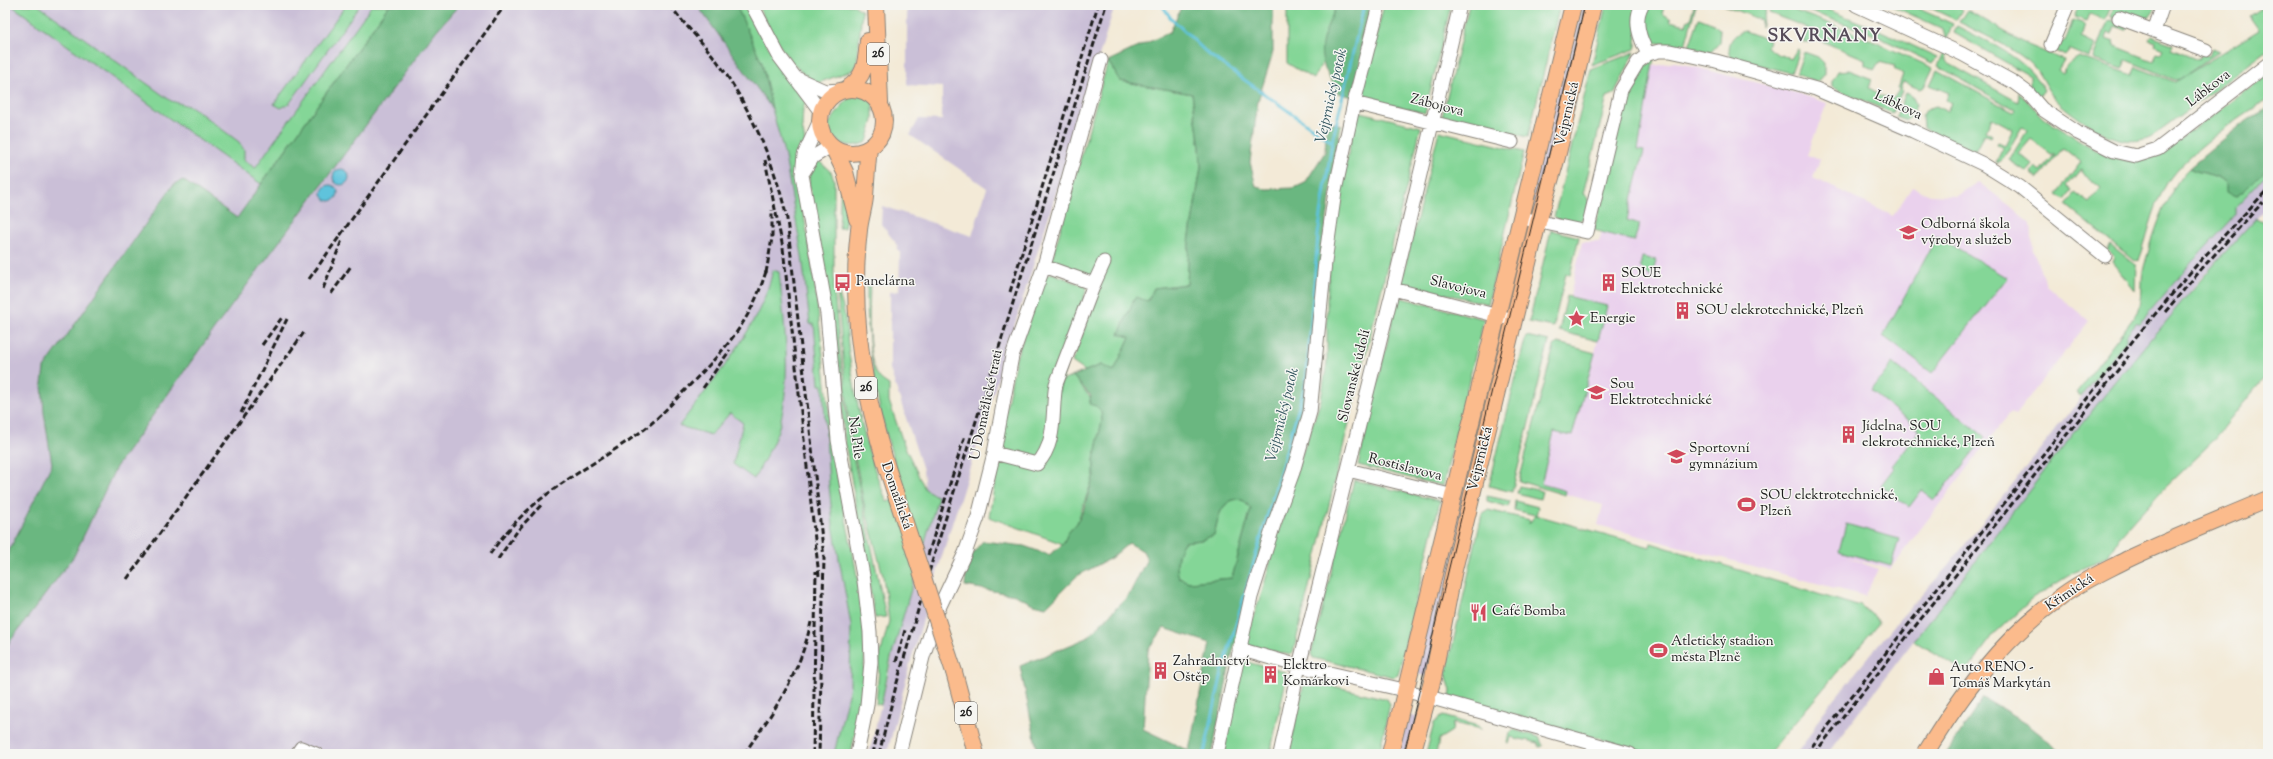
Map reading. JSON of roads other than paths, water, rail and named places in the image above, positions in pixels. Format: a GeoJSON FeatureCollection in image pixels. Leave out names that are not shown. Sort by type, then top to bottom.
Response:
{"type":"FeatureCollection","features":[{"type":"Feature","properties":{"kind":"main road","name":"26"},"geometry":{"type":"LineString","coordinates":[[820,116],[828,99],[858,80],[866,64],[872,5]]}},
{"type":"Feature","properties":{"kind":"main road","name":"26"},"geometry":{"type":"LineString","coordinates":[[869,148],[879,139],[884,126],[884,114],[880,103],[876,5]]}},
{"type":"Feature","properties":{"kind":"main road","name":"Vejprnická"},"geometry":{"type":"LineString","coordinates":[[1390,754],[1404,690],[1522,218],[1548,104],[1574,5]]}},
{"type":"Feature","properties":{"kind":"main road","name":"Vejprnická"},"geometry":{"type":"LineString","coordinates":[[1412,754],[1428,697],[1474,486],[1514,320],[1538,222],[1557,157],[1594,5]]}},
{"type":"Feature","properties":{"kind":"main road"},"geometry":{"type":"LineString","coordinates":[[844,89],[863,90],[880,103]]}},
{"type":"Feature","properties":{"kind":"main road","name":"Domažlická"},"geometry":{"type":"LineString","coordinates":[[820,116],[823,134],[832,146],[846,172],[859,230]]}},
{"type":"Feature","properties":{"kind":"main road"},"geometry":{"type":"LineString","coordinates":[[832,146],[847,153],[855,153],[869,148]]}},
{"type":"Feature","properties":{"kind":"main road","name":"Domažlická"},"geometry":{"type":"LineString","coordinates":[[869,148],[865,198],[859,230],[856,284],[862,369],[873,420],[954,672],[976,754]]}},
{"type":"Feature","properties":{"kind":"main road","name":"Křimická"},"geometry":{"type":"LineString","coordinates":[[1925,754],[1952,710],[1976,678],[2012,638],[2058,598],[2098,574],[2163,543],[2268,499]]}},
{"type":"Feature","properties":{"kind":"street"},"geometry":{"type":"LineString","coordinates":[[752,5],[779,56],[820,116]]}},
{"type":"Feature","properties":{"kind":"street"},"geometry":{"type":"LineString","coordinates":[[1217,754],[1253,592],[1274,524],[1293,472],[1310,412],[1325,262],[1335,191],[1354,103],[1379,5]]}},
{"type":"Feature","properties":{"kind":"street","name":"Slovanské údolí"},"geometry":{"type":"LineString","coordinates":[[1280,754],[1299,666],[1393,289],[1460,5]]}},
{"type":"Feature","properties":{"kind":"street"},"geometry":{"type":"LineString","coordinates":[[1522,218],[1587,232],[1621,90],[1638,62],[1648,54],[1638,25],[1639,10],[1642,5]]}},
{"type":"Feature","properties":{"kind":"street","name":"Lábkova"},"geometry":{"type":"LineString","coordinates":[[1856,5],[1962,54],[2013,82],[2028,93],[2042,109],[2078,133],[2114,151],[2136,156],[2158,149],[2268,64]]}},
{"type":"Feature","properties":{"kind":"street"},"geometry":{"type":"LineString","coordinates":[[2051,45],[2068,5]]}},
{"type":"Feature","properties":{"kind":"street"},"geometry":{"type":"LineString","coordinates":[[2154,31],[2163,5]]}},
{"type":"Feature","properties":{"kind":"street"},"geometry":{"type":"LineString","coordinates":[[2120,18],[2206,50]]}},
{"type":"Feature","properties":{"kind":"street","name":"Lábkova"},"geometry":{"type":"LineString","coordinates":[[1648,54],[1659,51],[1670,51],[1716,61],[1816,89],[1848,101],[1996,171],[2020,186],[2105,256]]}},
{"type":"Feature","properties":{"kind":"street","name":"U Domažlické trati"},"geometry":{"type":"LineString","coordinates":[[898,754],[923,657],[938,610],[965,553],[978,517],[994,453],[1012,356],[1044,266],[1101,60]]}},
{"type":"Feature","properties":{"kind":"street"},"geometry":{"type":"LineString","coordinates":[[794,77],[825,90],[844,89]]}},
{"type":"Feature","properties":{"kind":"street","name":"Zábojova"},"geometry":{"type":"LineString","coordinates":[[1354,103],[1432,120],[1512,142]]}},
{"type":"Feature","properties":{"kind":"street","name":"Na Pile"},"geometry":{"type":"LineString","coordinates":[[820,116],[804,155],[802,175],[827,314],[838,440],[868,605],[871,662],[867,705],[857,754]]}},
{"type":"Feature","properties":{"kind":"street"},"geometry":{"type":"LineString","coordinates":[[802,175],[807,164],[813,157],[832,146]]}},
{"type":"Feature","properties":{"kind":"street"},"geometry":{"type":"LineString","coordinates":[[994,453],[1037,464],[1044,457],[1053,432],[1053,399],[1056,384],[1094,284],[1104,262]]}},
{"type":"Feature","properties":{"kind":"street"},"geometry":{"type":"LineString","coordinates":[[1044,266],[1094,284]]}},
{"type":"Feature","properties":{"kind":"street","name":"Slavojova"},"geometry":{"type":"LineString","coordinates":[[1393,289],[1514,320]]}},
{"type":"Feature","properties":{"kind":"street","name":"Rostislavova"},"geometry":{"type":"LineString","coordinates":[[1348,470],[1432,491],[1474,486]]}},
{"type":"Feature","properties":{"kind":"street"},"geometry":{"type":"LineString","coordinates":[[1239,650],[1299,666],[1404,690],[1630,754]]}},
{"type":"Feature","properties":{"kind":"street"},"geometry":{"type":"LineString","coordinates":[[297,754],[301,748],[316,754]]}},
{"type":"Feature","properties":{"kind":"water"},"geometry":{"type":"Polygon","coordinates":[[[341,169],[348,174],[349,177],[344,184],[341,185],[334,180],[333,177],[338,170],[341,169]]]}},
{"type":"Feature","properties":{"kind":"water"},"geometry":{"type":"Polygon","coordinates":[[[330,185],[337,190],[338,193],[333,200],[330,201],[323,196],[322,193],[327,186],[330,185]]]}},
{"type":"Feature","properties":{"kind":"waterway"},"geometry":{"type":"LineString","coordinates":[[1162,5],[1170,17],[1208,54],[1332,142]]}},
{"type":"Feature","properties":{"kind":"waterway","name":"Vejprnický potok"},"geometry":{"type":"LineString","coordinates":[[1204,754],[1222,673],[1306,382],[1318,235],[1332,142],[1364,5]]}},
{"type":"Feature","properties":{"kind":"tram line"},"geometry":{"type":"LineString","coordinates":[[1404,754],[1585,5]]}},
{"type":"Feature","properties":{"kind":"railway"},"geometry":{"type":"LineString","coordinates":[[309,279],[505,5]]}},
{"type":"Feature","properties":{"kind":"railway"},"geometry":{"type":"LineString","coordinates":[[670,5],[717,61],[740,97],[760,136],[776,177],[787,219],[824,558],[819,754]]}},
{"type":"Feature","properties":{"kind":"railway"},"geometry":{"type":"LineString","coordinates":[[1010,292],[1098,5]]}},
{"type":"Feature","properties":{"kind":"railway"},"geometry":{"type":"LineString","coordinates":[[879,754],[896,686],[932,562],[1106,5]]}},
{"type":"Feature","properties":{"kind":"railway"},"geometry":{"type":"LineString","coordinates":[[765,160],[783,248],[819,576]]}},
{"type":"Feature","properties":{"kind":"railway"},"geometry":{"type":"LineString","coordinates":[[1806,754],[2135,338],[2200,261],[2268,189]]}},
{"type":"Feature","properties":{"kind":"railway"},"geometry":{"type":"LineString","coordinates":[[2165,312],[2205,265],[2263,202]]}},
{"type":"Feature","properties":{"kind":"railway"},"geometry":{"type":"LineString","coordinates":[[766,273],[772,238],[772,210]]}},
{"type":"Feature","properties":{"kind":"railway"},"geometry":{"type":"LineString","coordinates":[[323,289],[342,240]]}},
{"type":"Feature","properties":{"kind":"railway"},"geometry":{"type":"LineString","coordinates":[[331,294],[351,266]]}},
{"type":"Feature","properties":{"kind":"railway"},"geometry":{"type":"LineString","coordinates":[[490,554],[506,532],[542,498],[642,431],[700,375],[725,348],[745,320],[761,287],[767,268]]}},
{"type":"Feature","properties":{"kind":"railway"},"geometry":{"type":"LineString","coordinates":[[262,345],[283,316]]}},
{"type":"Feature","properties":{"kind":"railway"},"geometry":{"type":"LineString","coordinates":[[241,413],[287,319]]}},
{"type":"Feature","properties":{"kind":"railway"},"geometry":{"type":"LineString","coordinates":[[127,579],[305,331]]}},
{"type":"Feature","properties":{"kind":"railway"},"geometry":{"type":"LineString","coordinates":[[703,388],[730,350]]}},
{"type":"Feature","properties":{"kind":"railway"},"geometry":{"type":"LineString","coordinates":[[1814,754],[2129,356]]}},
{"type":"Feature","properties":{"kind":"railway"},"geometry":{"type":"LineString","coordinates":[[928,555],[965,435]]}},
{"type":"Feature","properties":{"kind":"railway"},"geometry":{"type":"LineString","coordinates":[[498,559],[518,530],[543,503]]}},
{"type":"Feature","properties":{"kind":"railway"},"geometry":{"type":"LineString","coordinates":[[813,754],[816,571]]}},
{"type":"Feature","properties":{"kind":"railway"},"geometry":{"type":"LineString","coordinates":[[744,754],[766,723],[785,692],[800,659],[811,622]]}},
{"type":"Feature","properties":{"kind":"railway"},"geometry":{"type":"LineString","coordinates":[[896,662],[905,630]]}},
{"type":"Feature","properties":{"kind":"railway"},"geometry":{"type":"LineString","coordinates":[[873,754],[878,730]]}},
{"type":"Feature","properties":{"kind":"place","name":"Odborná škola výroby a služeb"},"geometry":{"type":"Point","coordinates":[1908,233]}},
{"type":"Feature","properties":{"kind":"place","name":"Panelárna"},"geometry":{"type":"Point","coordinates":[843,282]}},
{"type":"Feature","properties":{"kind":"place","name":"SOUE Elektrotechnické"},"geometry":{"type":"Point","coordinates":[1608,282]}},
{"type":"Feature","properties":{"kind":"place","name":"SOU elekrotechnické, Plzeň"},"geometry":{"type":"Point","coordinates":[1683,311]}},
{"type":"Feature","properties":{"kind":"place","name":"Energie"},"geometry":{"type":"Point","coordinates":[1577,319]}},
{"type":"Feature","properties":{"kind":"place","name":"Sou Elektrotechnické"},"geometry":{"type":"Point","coordinates":[1597,393]}},
{"type":"Feature","properties":{"kind":"place","name":"Jídelna, SOU elekrotechnické, Plzeň"},"geometry":{"type":"Point","coordinates":[1849,435]}},
{"type":"Feature","properties":{"kind":"place","name":"Sportovní gymnázium"},"geometry":{"type":"Point","coordinates":[1676,457]}},
{"type":"Feature","properties":{"kind":"place","name":"SOU elektrotechnické, Plzeň"},"geometry":{"type":"Point","coordinates":[1747,504]}},
{"type":"Feature","properties":{"kind":"place","name":"Café Bomba"},"geometry":{"type":"Point","coordinates":[1479,612]}},
{"type":"Feature","properties":{"kind":"place","name":"Atletický stadion města Plzně"},"geometry":{"type":"Point","coordinates":[1658,650]}},
{"type":"Feature","properties":{"kind":"place","name":"Zahradnictví Oštěp"},"geometry":{"type":"Point","coordinates":[1160,670]}},
{"type":"Feature","properties":{"kind":"place","name":"Elektro Komárkovi"},"geometry":{"type":"Point","coordinates":[1270,674]}},
{"type":"Feature","properties":{"kind":"place","name":"Auto RENO - Tomáš Markytán"},"geometry":{"type":"Point","coordinates":[1937,676]}},
{"type":"Feature","properties":{"kind":"district","name":"SKVRŇANY"},"geometry":{"type":"Point","coordinates":[1825,37]}}]}
